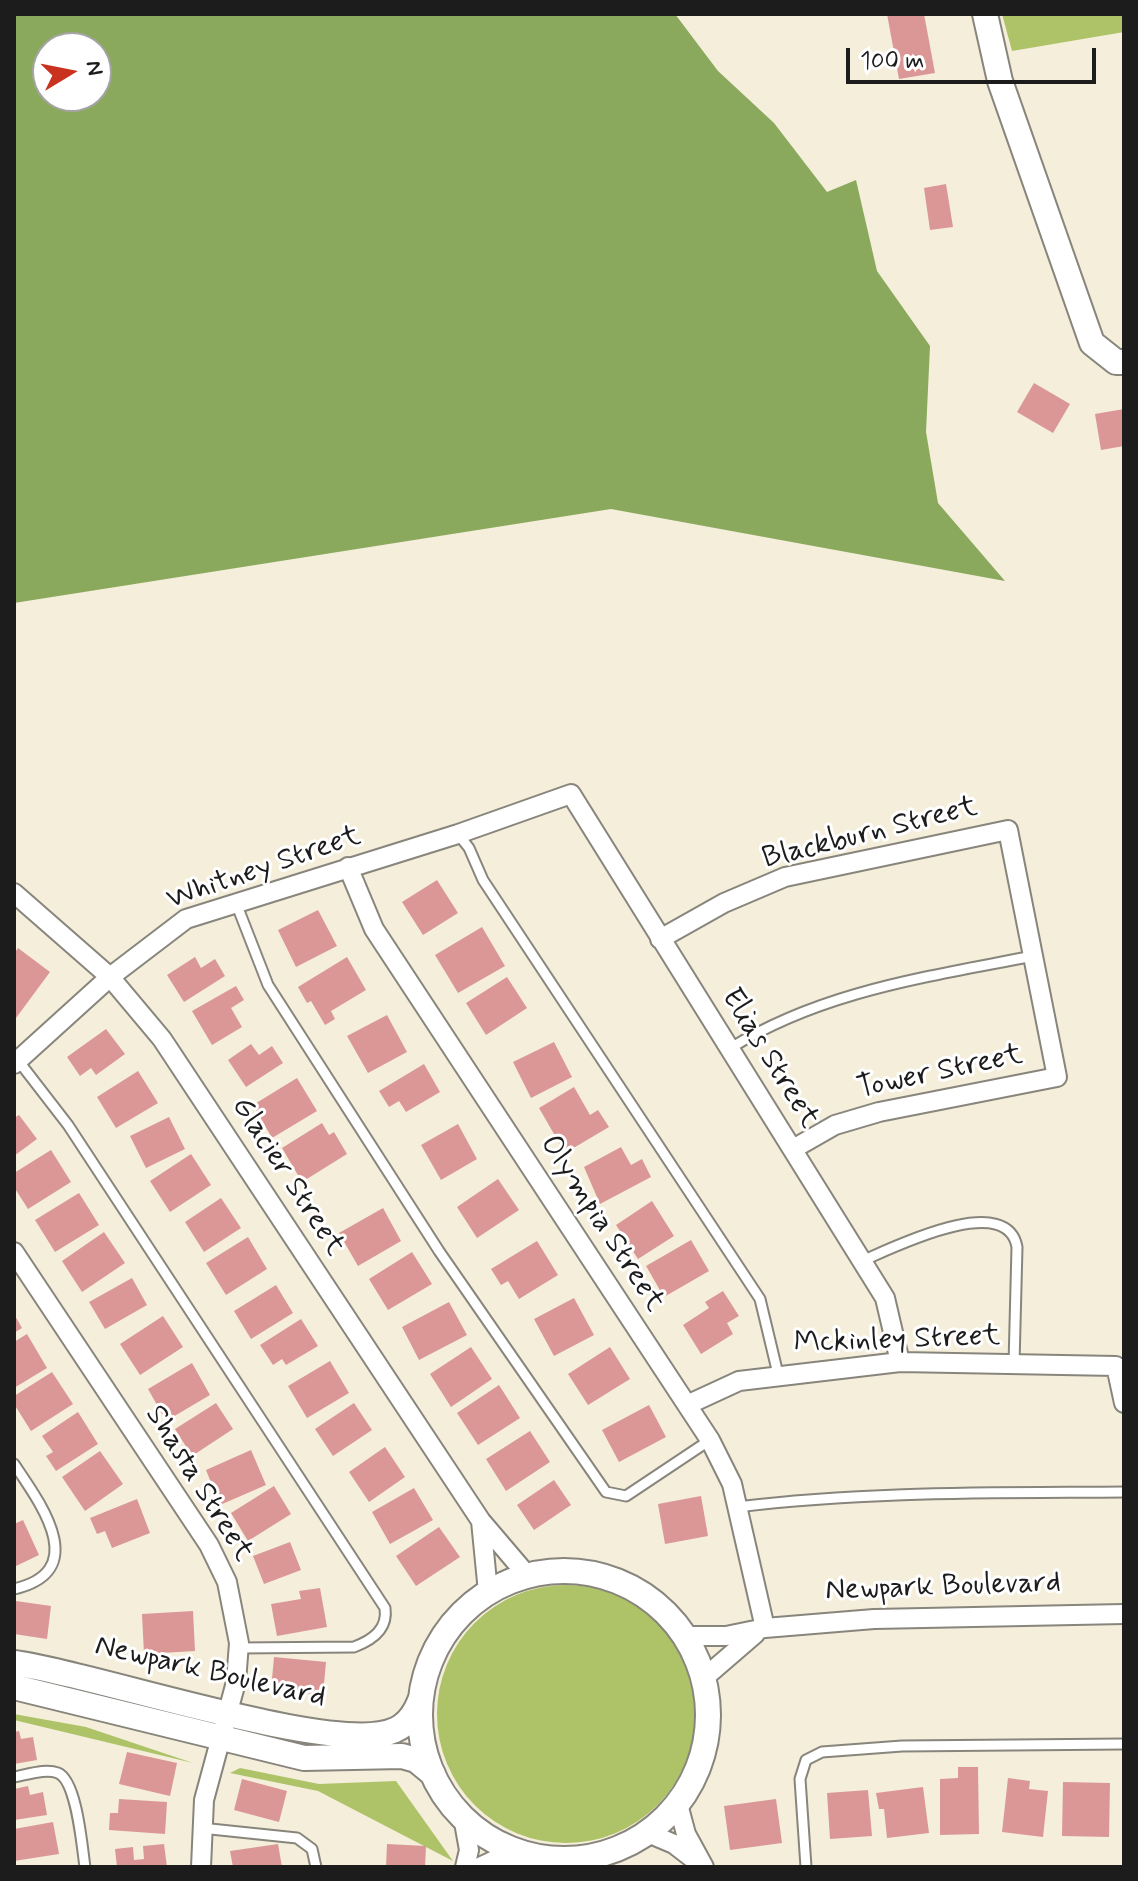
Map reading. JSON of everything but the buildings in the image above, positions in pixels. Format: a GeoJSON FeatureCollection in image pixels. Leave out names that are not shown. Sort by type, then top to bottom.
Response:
{"type":"FeatureCollection","features":[{"type":"Feature","properties":{"kind":"street"},"geometry":{"type":"LineString","coordinates":[[985,14],[1000,81],[1092,343],[1116,362],[1124,362]]}},
{"type":"Feature","properties":{"kind":"street","name":"Whitney Street"},"geometry":{"type":"LineString","coordinates":[[15,1060],[110,977],[186,919],[458,834],[571,794]]}},
{"type":"Feature","properties":{"kind":"street","name":"Elias Street"},"geometry":{"type":"LineString","coordinates":[[571,794],[885,1298],[900,1362]]}},
{"type":"Feature","properties":{"kind":"street","name":"Blackburn Street"},"geometry":{"type":"LineString","coordinates":[[660,939],[724,903],[785,877],[1008,830],[1033,956]]}},
{"type":"Feature","properties":{"kind":"street","name":"Olympia Street"},"geometry":{"type":"LineString","coordinates":[[348,867],[374,929],[710,1440],[732,1484],[765,1628]]}},
{"type":"Feature","properties":{"kind":"street","name":"Glacier Street"},"geometry":{"type":"LineString","coordinates":[[14,893],[110,977],[162,1039],[481,1521],[527,1575]]}},
{"type":"Feature","properties":{"kind":"street","name":"Tower Street"},"geometry":{"type":"LineString","coordinates":[[793,1149],[835,1125],[879,1112],[1057,1077],[1033,956]]}},
{"type":"Feature","properties":{"kind":"street","name":"Shasta Street"},"geometry":{"type":"LineString","coordinates":[[14,1252],[209,1545],[230,1593],[239,1648],[236,1682],[201,1828],[201,1867]]}},
{"type":"Feature","properties":{"kind":"street","name":"Mckinley Street"},"geometry":{"type":"LineString","coordinates":[[687,1405],[739,1381],[900,1362],[1116,1366],[1124,1403]]}},
{"type":"Feature","properties":{"kind":"street","name":"Glacier Street"},"geometry":{"type":"LineString","coordinates":[[481,1521],[488,1592]]}},
{"type":"Feature","properties":{"kind":"street"},"geometry":{"type":"LineString","coordinates":[[480,1867],[497,1859],[531,1855],[572,1859],[611,1852],[648,1833],[678,1804],[695,1776],[706,1744],[708,1711],[704,1678],[685,1636],[661,1608],[632,1587],[598,1574],[562,1570],[527,1575],[488,1592],[468,1607],[437,1648],[421,1696],[425,1749],[433,1774],[463,1817],[495,1841],[531,1855]]}},
{"type":"Feature","properties":{"kind":"street","name":"Newpark Boulevard"},"geometry":{"type":"LineString","coordinates":[[685,1636],[726,1636],[765,1628],[874,1619],[1124,1614]]}},
{"type":"Feature","properties":{"kind":"street"},"geometry":{"type":"LineString","coordinates":[[704,1678],[742,1642],[765,1628]]}},
{"type":"Feature","properties":{"kind":"street","name":"Newpark Boulevard"},"geometry":{"type":"LineString","coordinates":[[14,1663],[317,1732],[378,1735],[407,1723],[421,1696]]}},
{"type":"Feature","properties":{"kind":"street","name":"Newpark Boulevard"},"geometry":{"type":"LineString","coordinates":[[14,1687],[304,1758],[402,1756],[416,1760],[433,1774]]}},
{"type":"Feature","properties":{"kind":"street"},"geometry":{"type":"LineString","coordinates":[[141,1716],[146,1692]]}},
{"type":"Feature","properties":{"kind":"street"},"geometry":{"type":"LineString","coordinates":[[678,1804],[686,1834],[703,1867]]}},
{"type":"Feature","properties":{"kind":"street"},"geometry":{"type":"LineString","coordinates":[[463,1817],[469,1850],[465,1867]]}},
{"type":"Feature","properties":{"kind":"street"},"geometry":{"type":"LineString","coordinates":[[648,1833],[674,1844],[703,1867]]}},
{"type":"Feature","properties":{"kind":"lane"},"geometry":{"type":"LineString","coordinates":[[458,834],[469,848],[483,880],[760,1299],[778,1374]]}},
{"type":"Feature","properties":{"kind":"lane"},"geometry":{"type":"LineString","coordinates":[[236,903],[268,985],[439,1251],[606,1492],[626,1496],[710,1440]]}},
{"type":"Feature","properties":{"kind":"lane"},"geometry":{"type":"LineString","coordinates":[[729,1049],[767,1025],[860,991],[1033,956]]}},
{"type":"Feature","properties":{"kind":"lane"},"geometry":{"type":"LineString","coordinates":[[15,1060],[68,1125],[385,1608],[387,1617],[380,1631],[369,1641],[354,1647],[239,1648]]}},
{"type":"Feature","properties":{"kind":"lane"},"geometry":{"type":"LineString","coordinates":[[862,1261],[939,1230],[994,1222],[1005,1225],[1012,1231],[1017,1247],[1014,1364]]}},
{"type":"Feature","properties":{"kind":"lane"},"geometry":{"type":"LineString","coordinates":[[14,1464],[49,1519],[56,1548],[52,1563],[42,1578],[14,1589]]}},
{"type":"Feature","properties":{"kind":"lane"},"geometry":{"type":"LineString","coordinates":[[737,1507],[817,1497],[1124,1492]]}},
{"type":"Feature","properties":{"kind":"lane"},"geometry":{"type":"LineString","coordinates":[[806,1867],[800,1779],[806,1760],[822,1752],[902,1746],[1124,1744]]}},
{"type":"Feature","properties":{"kind":"lane"},"geometry":{"type":"LineString","coordinates":[[14,1777],[47,1771],[64,1777],[72,1790],[85,1867]]}},
{"type":"Feature","properties":{"kind":"lane"},"geometry":{"type":"LineString","coordinates":[[201,1828],[297,1838],[312,1849],[316,1867]]}},
{"type":"Feature","properties":{"kind":"green space"},"geometry":{"type":"Polygon","coordinates":[[[14,14],[675,14],[718,71],[774,123],[827,192],[856,180],[877,271],[930,346],[926,432],[938,503],[1005,581],[611,509],[14,603],[14,14]]]}},
{"type":"Feature","properties":{"kind":"green space"},"geometry":{"type":"Polygon","coordinates":[[[1002,14],[1124,14],[1124,32],[1012,51],[1002,14]]]}},
{"type":"Feature","properties":{"kind":"green space"},"geometry":{"type":"Polygon","coordinates":[[[566,1585],[615,1595],[657,1623],[685,1665],[695,1714],[685,1763],[657,1805],[615,1833],[566,1843],[517,1833],[475,1805],[447,1763],[437,1714],[447,1665],[475,1623],[517,1595],[566,1585]]]}},
{"type":"Feature","properties":{"kind":"green space"},"geometry":{"type":"Polygon","coordinates":[[[14,1714],[86,1727],[193,1763],[14,1720],[14,1714]]]}},
{"type":"Feature","properties":{"kind":"green space"},"geometry":{"type":"Polygon","coordinates":[[[240,1768],[319,1784],[396,1781],[453,1861],[318,1791],[230,1773],[240,1768]]]}}]}
